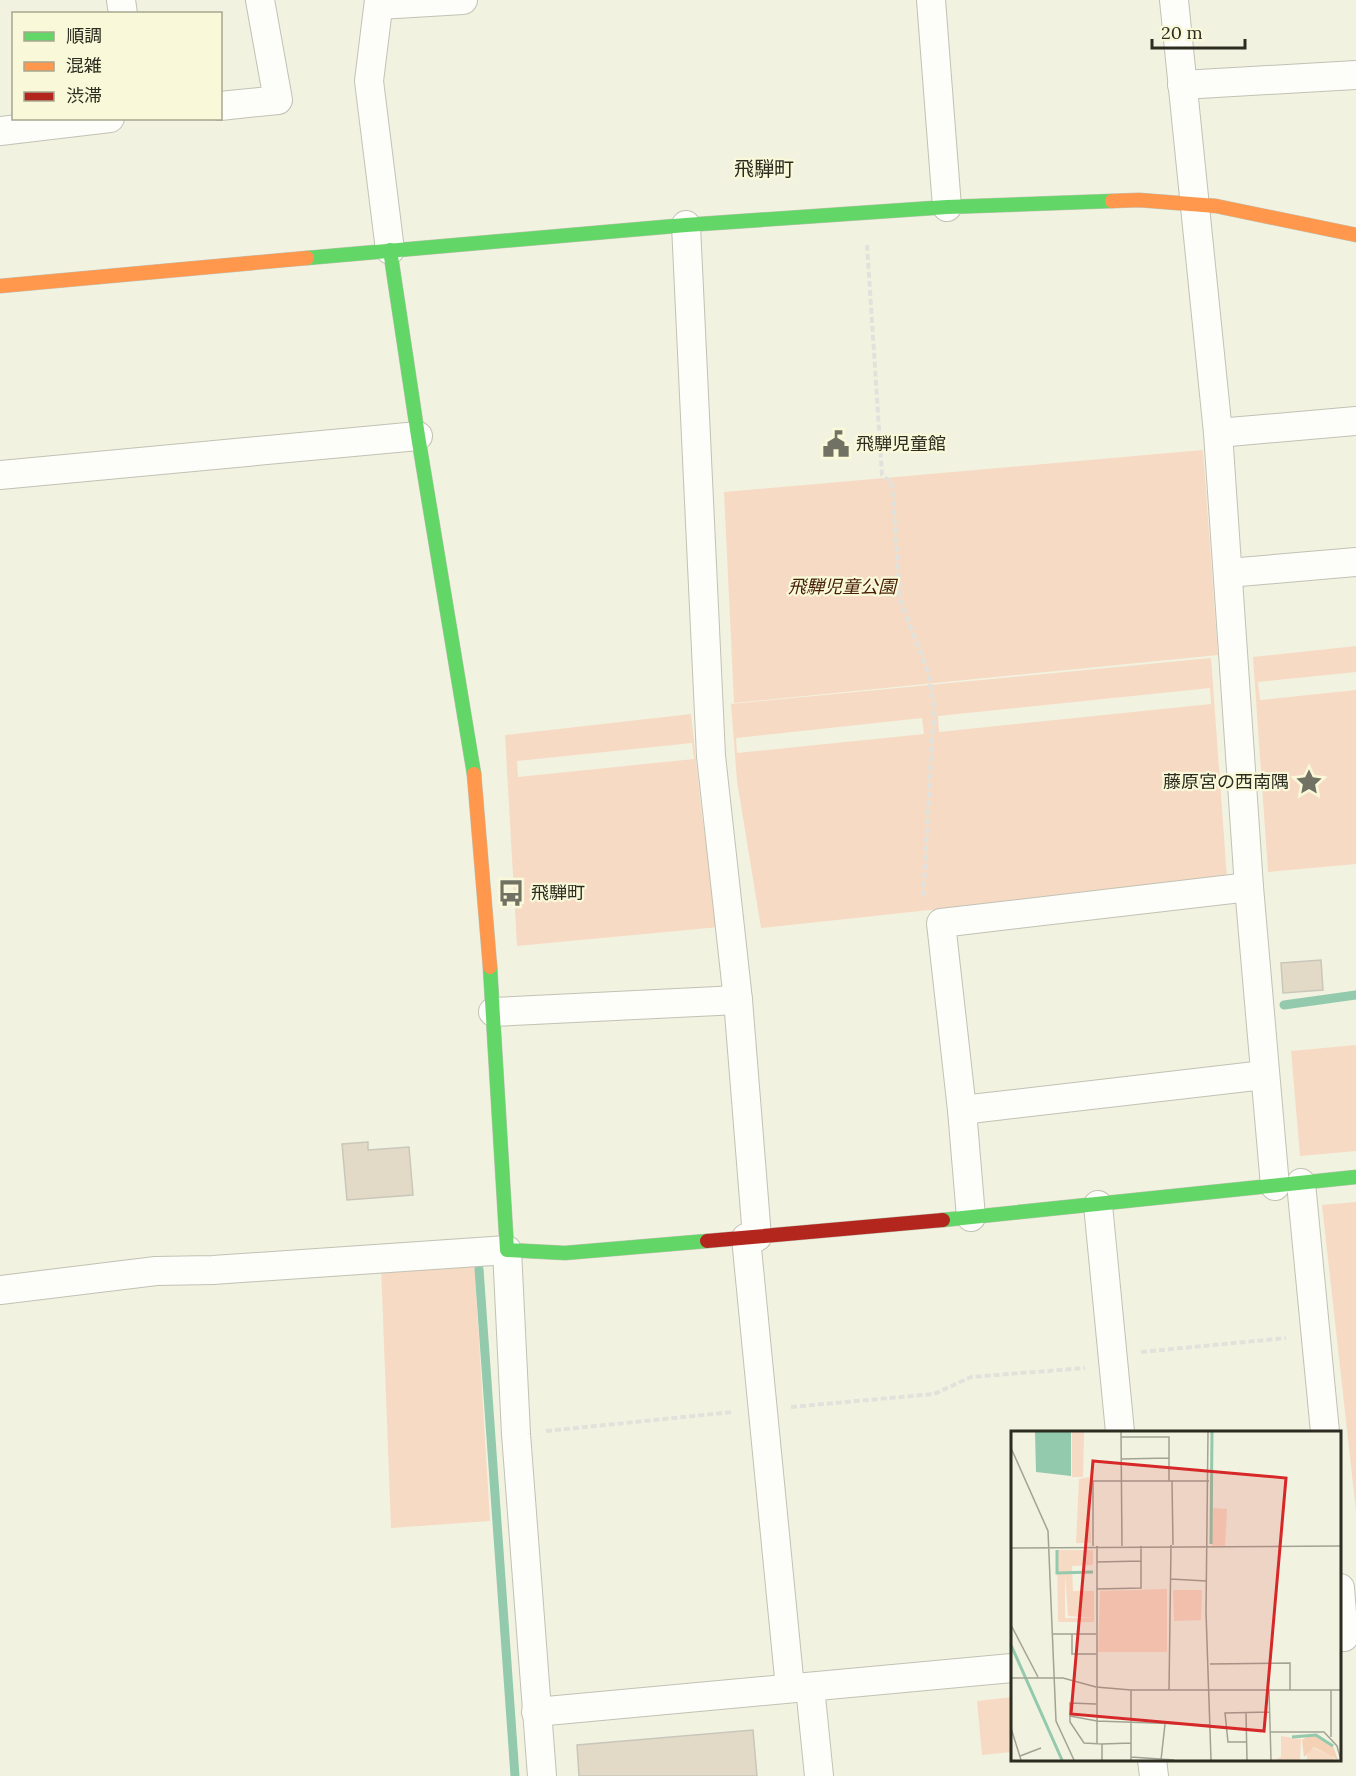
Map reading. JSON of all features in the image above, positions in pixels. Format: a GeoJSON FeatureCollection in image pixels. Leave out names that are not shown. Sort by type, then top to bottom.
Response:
{"type":"FeatureCollection","features":[{"type":"Feature","properties":{"kind":"street"},"geometry":{"type":"LineString","coordinates":[[222,106],[278,100],[260,0]]}},
{"type":"Feature","properties":{"kind":"street"},"geometry":{"type":"LineString","coordinates":[[463,0],[379,2],[369,81],[390,250],[418,436],[474,770],[493,1012],[516,1434],[542,1776]]}},
{"type":"Feature","properties":{"kind":"street"},"geometry":{"type":"LineString","coordinates":[[931,0],[947,207]]}},
{"type":"Feature","properties":{"kind":"street"},"geometry":{"type":"LineString","coordinates":[[1174,0],[1218,433],[1264,1075],[1288,1184],[1316,1335],[1325,1431]]}},
{"type":"Feature","properties":{"kind":"street"},"geometry":{"type":"LineString","coordinates":[[1182,85],[1356,75]]}},
{"type":"Feature","properties":{"kind":"street"},"geometry":{"type":"LineString","coordinates":[[0,131],[93,120]]}},
{"type":"Feature","properties":{"kind":"street"},"geometry":{"type":"LineString","coordinates":[[0,286],[686,225],[947,207],[1139,200],[1194,203],[1245,210],[1356,235]]}},
{"type":"Feature","properties":{"kind":"street"},"geometry":{"type":"LineString","coordinates":[[686,225],[711,756],[738,1000],[762,1410],[800,1688],[819,1776]]}},
{"type":"Feature","properties":{"kind":"street"},"geometry":{"type":"LineString","coordinates":[[1218,433],[1356,421]]}},
{"type":"Feature","properties":{"kind":"street"},"geometry":{"type":"LineString","coordinates":[[0,475],[418,436]]}},
{"type":"Feature","properties":{"kind":"street"},"geometry":{"type":"LineString","coordinates":[[1228,573],[1356,562]]}},
{"type":"Feature","properties":{"kind":"street"},"geometry":{"type":"LineString","coordinates":[[971,1217],[962,1110],[941,922],[1249,887]]}},
{"type":"Feature","properties":{"kind":"street"},"geometry":{"type":"LineString","coordinates":[[493,1012],[738,1000]]}},
{"type":"Feature","properties":{"kind":"street"},"geometry":{"type":"LineString","coordinates":[[962,1110],[1264,1075]]}},
{"type":"Feature","properties":{"kind":"street"},"geometry":{"type":"LineString","coordinates":[[0,1290],[156,1271],[213,1270],[507,1250],[565,1253],[1098,1205],[1356,1177]]}},
{"type":"Feature","properties":{"kind":"street"},"geometry":{"type":"LineString","coordinates":[[1098,1205],[1120,1431]]}},
{"type":"Feature","properties":{"kind":"street"},"geometry":{"type":"LineString","coordinates":[[1341,1600],[1344,1636],[1341,1637]]}},
{"type":"Feature","properties":{"kind":"street"},"geometry":{"type":"LineString","coordinates":[[536,1712],[1011,1668]]}},
{"type":"Feature","properties":{"kind":"street"},"geometry":{"type":"LineString","coordinates":[[1152,1761],[1154,1776]]}},
{"type":"Feature","properties":{"kind":"path"},"geometry":{"type":"LineString","coordinates":[[867,244],[882,475],[892,483],[900,600],[928,672],[934,706],[926,874],[922,909]]}},
{"type":"Feature","properties":{"kind":"path"},"geometry":{"type":"LineString","coordinates":[[516,1434],[934,1394],[971,1377],[1316,1335]]}},
{"type":"Feature","properties":{"kind":"green space","name":"飛騨児童公園"},"geometry":{"type":"Polygon","coordinates":[[[1203,450],[1218,655],[734,703],[724,492],[1203,450]]]}},
{"type":"Feature","properties":{"kind":"green space","name":"藤原宮の西南隅"},"geometry":{"type":"Polygon","coordinates":[[[1356,646],[1356,672],[1258,682],[1260,700],[1356,690],[1356,864],[1268,872],[1253,657],[1356,646]]]}},
{"type":"Feature","properties":{"kind":"green space"},"geometry":{"type":"Polygon","coordinates":[[[1211,658],[1227,878],[761,928],[737,781],[731,704],[1211,658]],[[1210,688],[938,716],[939,732],[1211,704],[1210,688]],[[922,718],[736,738],[737,753],[924,734],[922,718]]]}},
{"type":"Feature","properties":{"kind":"green space"},"geometry":{"type":"Polygon","coordinates":[[[691,714],[702,816],[719,927],[517,946],[505,735],[691,714]],[[692,743],[517,761],[518,777],[694,759],[692,743]]]}},
{"type":"Feature","properties":{"kind":"green space"},"geometry":{"type":"Polygon","coordinates":[[[1356,1045],[1356,1151],[1300,1156],[1291,1051],[1356,1045]]]}},
{"type":"Feature","properties":{"kind":"green space"},"geometry":{"type":"Polygon","coordinates":[[[1356,1202],[1356,1511],[1322,1205],[1356,1202]]]}},
{"type":"Feature","properties":{"kind":"green space"},"geometry":{"type":"Polygon","coordinates":[[[474,1258],[490,1521],[391,1528],[381,1266],[474,1258]]]}},
{"type":"Feature","properties":{"kind":"green space"},"geometry":{"type":"Polygon","coordinates":[[[1011,1697],[1011,1752],[982,1755],[977,1701],[1011,1697]]]}},
{"type":"Feature","properties":{"kind":"building"},"geometry":{"type":"Polygon","coordinates":[[[1321,960],[1323,990],[1283,993],[1281,963],[1321,960]]]}},
{"type":"Feature","properties":{"kind":"building"},"geometry":{"type":"Polygon","coordinates":[[[368,1142],[368,1150],[409,1147],[413,1195],[347,1200],[342,1144],[368,1142]]]}},
{"type":"Feature","properties":{"kind":"building"},"geometry":{"type":"Polygon","coordinates":[[[753,1730],[757,1776],[579,1776],[577,1745],[753,1730]]]}},
{"type":"Feature","properties":{"kind":"waterway"},"geometry":{"type":"LineString","coordinates":[[1284,1005],[1356,995]]}},
{"type":"Feature","properties":{"kind":"waterway"},"geometry":{"type":"LineString","coordinates":[[479,1269],[515,1776]]}},
{"type":"Feature","properties":{"kind":"traffic: fast"},"geometry":{"type":"LineString","coordinates":[[307,258],[686,225],[947,207],[1112,201]]}},
{"type":"Feature","properties":{"kind":"traffic: fast"},"geometry":{"type":"LineString","coordinates":[[390,250],[474,774]]}},
{"type":"Feature","properties":{"kind":"traffic: fast"},"geometry":{"type":"LineString","coordinates":[[490,967],[507,1250],[565,1253],[707,1241]]}},
{"type":"Feature","properties":{"kind":"traffic: fast"},"geometry":{"type":"LineString","coordinates":[[943,1220],[1356,1177]]}},
{"type":"Feature","properties":{"kind":"traffic: slow"},"geometry":{"type":"LineString","coordinates":[[1112,201],[1139,200],[1216,206],[1356,235]]}},
{"type":"Feature","properties":{"kind":"traffic: slow"},"geometry":{"type":"LineString","coordinates":[[0,286],[307,258]]}},
{"type":"Feature","properties":{"kind":"traffic: slow"},"geometry":{"type":"LineString","coordinates":[[474,774],[490,967]]}},
{"type":"Feature","properties":{"kind":"traffic: jam"},"geometry":{"type":"LineString","coordinates":[[707,1241],[943,1220]]}},
{"type":"Feature","properties":{"kind":"place","name":"飛騨児童館"},"geometry":{"type":"Point","coordinates":[836,444]}},
{"type":"Feature","properties":{"kind":"place","name":"藤原宮の西南隅"},"geometry":{"type":"Point","coordinates":[1309,782]}},
{"type":"Feature","properties":{"kind":"place","name":"飛騨町"},"geometry":{"type":"Point","coordinates":[511,893]}},
{"type":"Feature","properties":{"kind":"district","name":"飛騨町"},"geometry":{"type":"Point","coordinates":[764,169]}}]}
